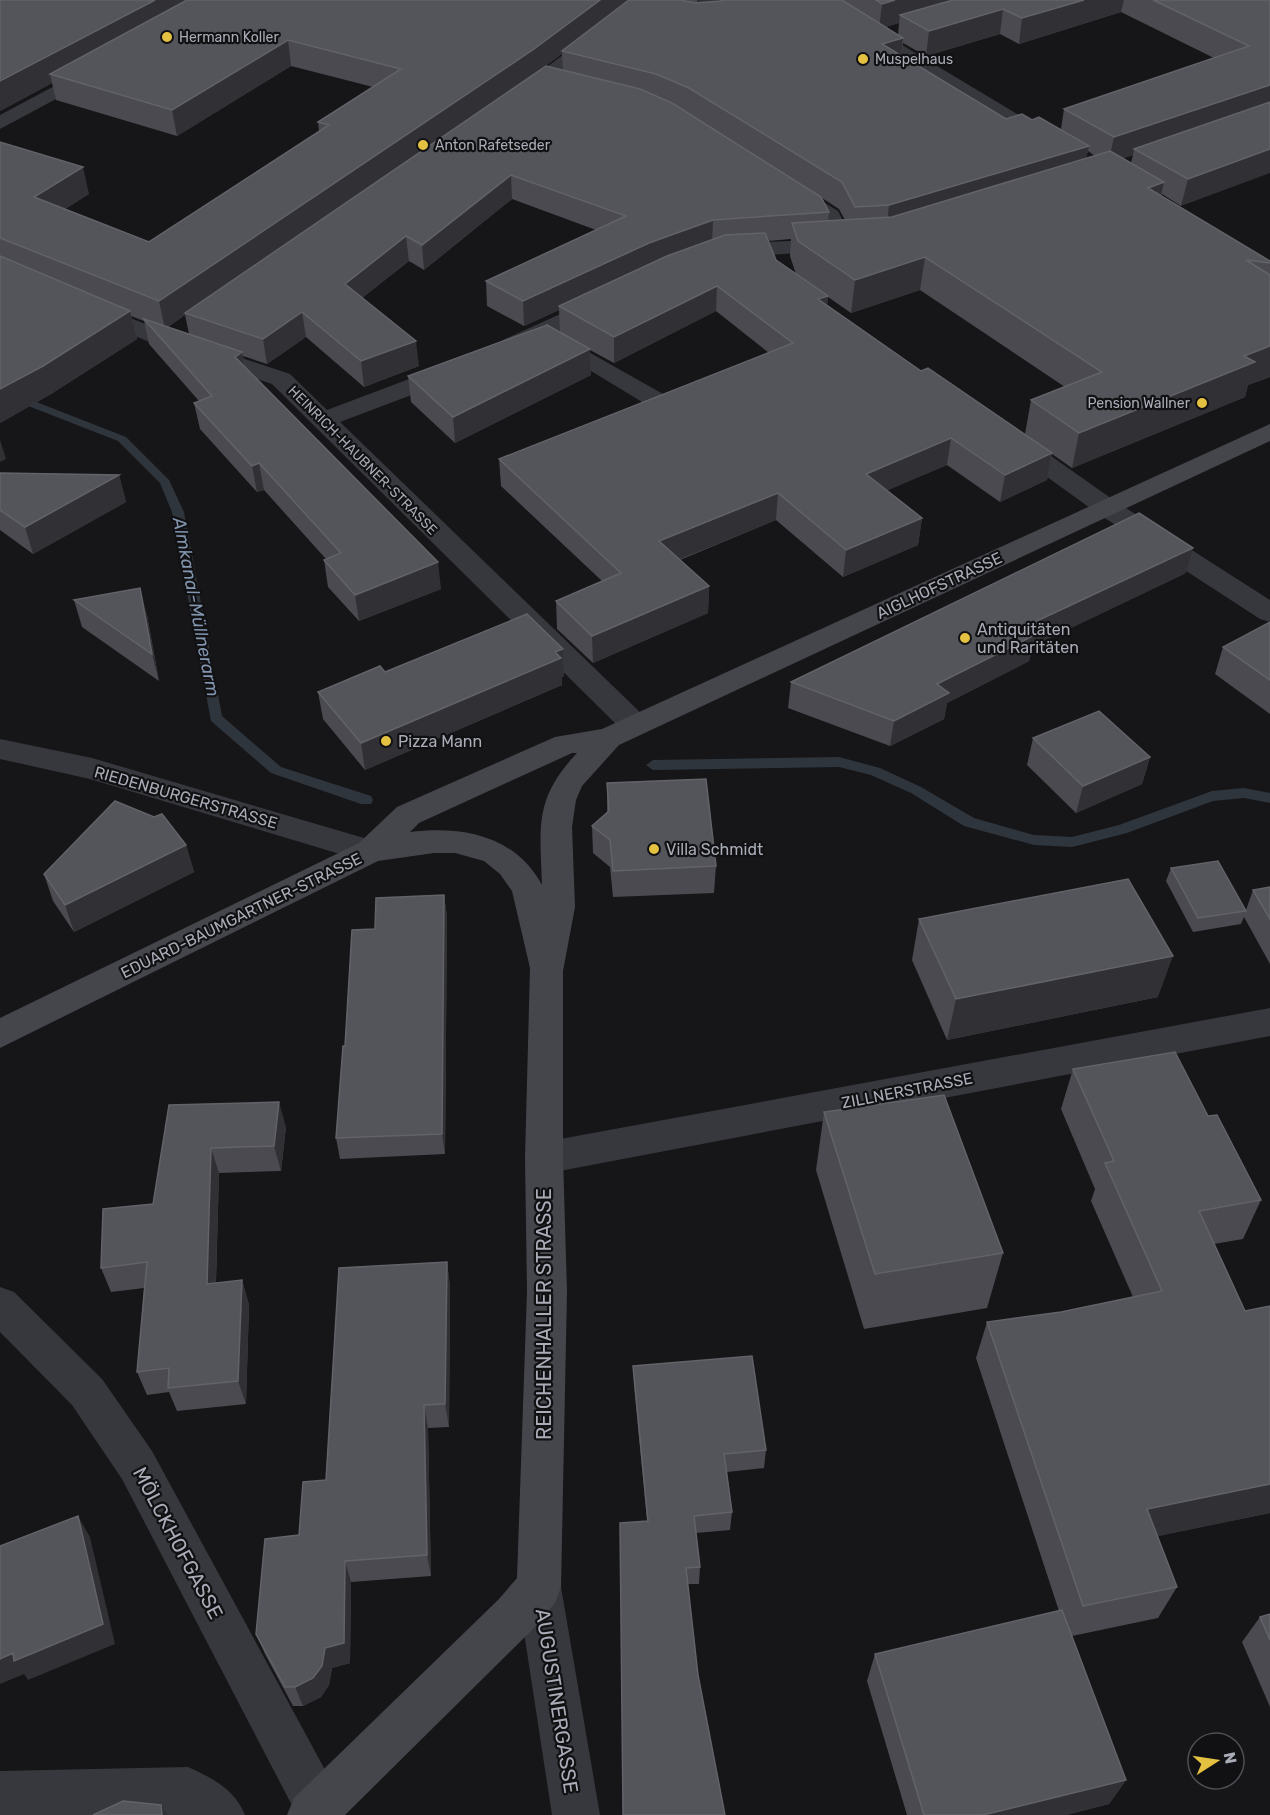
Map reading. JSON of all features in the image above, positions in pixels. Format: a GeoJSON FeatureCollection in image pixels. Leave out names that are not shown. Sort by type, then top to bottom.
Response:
{"type":"FeatureCollection","features":[{"type":"Feature","properties":{"kind":"street"},"geometry":{"type":"LineString","coordinates":[[504,107],[648,0]]}},
{"type":"Feature","properties":{"kind":"street"},"geometry":{"type":"LineString","coordinates":[[814,0],[1066,150]]}},
{"type":"Feature","properties":{"kind":"street"},"geometry":{"type":"LineString","coordinates":[[875,38],[897,32]]}},
{"type":"Feature","properties":{"kind":"street"},"geometry":{"type":"LineString","coordinates":[[0,123],[110,62]]}},
{"type":"Feature","properties":{"kind":"street"},"geometry":{"type":"LineString","coordinates":[[543,80],[564,85]]}},
{"type":"Feature","properties":{"kind":"street"},"geometry":{"type":"LineString","coordinates":[[711,256],[722,252],[778,259],[855,243],[830,216],[775,178]]}},
{"type":"Feature","properties":{"kind":"street"},"geometry":{"type":"LineString","coordinates":[[321,421],[477,360],[614,296]]}},
{"type":"Feature","properties":{"kind":"street","name":"HEINRICH-HAUBNER-STRASSE"},"geometry":{"type":"LineString","coordinates":[[71,301],[177,334],[281,379],[622,731]]}},
{"type":"Feature","properties":{"kind":"street"},"geometry":{"type":"LineString","coordinates":[[539,332],[661,403]]}},
{"type":"Feature","properties":{"kind":"street"},"geometry":{"type":"LineString","coordinates":[[998,430],[1106,507],[1270,614]]}},
{"type":"Feature","properties":{"kind":"street","name":"AIGLHOFSTRASSE"},"geometry":{"type":"LineString","coordinates":[[622,731],[1270,432]]}},
{"type":"Feature","properties":{"kind":"street","name":"EDUARD-BAUMGARTNER-STRASSE"},"geometry":{"type":"LineString","coordinates":[[0,1034],[370,851],[408,815],[566,744],[622,731]]}},
{"type":"Feature","properties":{"kind":"street","name":"REICHENHALLER STRASSE"},"geometry":{"type":"LineString","coordinates":[[539,1587],[547,1291],[544,1158],[546,971],[559,907],[556,827],[561,800],[569,781],[622,731]]}},
{"type":"Feature","properties":{"kind":"street","name":"RIEDENBURGERSTRASSE"},"geometry":{"type":"LineString","coordinates":[[0,749],[92,769],[370,851]]}},
{"type":"Feature","properties":{"kind":"street"},"geometry":{"type":"LineString","coordinates":[[370,851],[442,840],[476,844],[494,852],[509,864],[526,885],[546,971]]}},
{"type":"Feature","properties":{"kind":"street","name":"ZILLNERSTRASSE"},"geometry":{"type":"LineString","coordinates":[[544,1158],[1270,1022]]}},
{"type":"Feature","properties":{"kind":"street","name":"MÖLCKHOFGASSE"},"geometry":{"type":"LineString","coordinates":[[0,1305],[87,1392],[137,1465],[315,1811]]}},
{"type":"Feature","properties":{"kind":"street"},"geometry":{"type":"LineString","coordinates":[[315,1811],[515,1615],[539,1587]]}},
{"type":"Feature","properties":{"kind":"street","name":"AUGUSTINERGASSE"},"geometry":{"type":"LineString","coordinates":[[539,1587],[576,1815]]}},
{"type":"Feature","properties":{"kind":"street"},"geometry":{"type":"LineString","coordinates":[[0,1795],[188,1791],[221,1815]]}},
{"type":"Feature","properties":{"kind":"building"},"geometry":{"type":"Polygon","coordinates":[[[0,0],[155,0],[0,81],[0,0]]]}},
{"type":"Feature","properties":{"kind":"building"},"geometry":{"type":"Polygon","coordinates":[[[187,0],[600,0],[534,49],[159,301],[0,238],[0,142],[83,167],[34,197],[149,242],[329,125],[318,122],[401,69],[288,40],[172,110],[50,74],[187,0]]]}},
{"type":"Feature","properties":{"kind":"building"},"geometry":{"type":"Polygon","coordinates":[[[629,0],[680,0],[695,3],[722,0],[842,0],[903,38],[882,44],[1006,119],[1022,114],[1032,120],[1039,117],[1089,146],[889,205],[855,207],[842,182],[689,88],[656,74],[562,51],[629,0]]]}},
{"type":"Feature","properties":{"kind":"building"},"geometry":{"type":"Polygon","coordinates":[[[876,0],[895,0],[882,4],[876,0]]]}},
{"type":"Feature","properties":{"kind":"building"},"geometry":{"type":"Polygon","coordinates":[[[953,0],[1084,0],[1022,18],[1003,9],[929,31],[900,15],[953,0]]]}},
{"type":"Feature","properties":{"kind":"building"},"geometry":{"type":"Polygon","coordinates":[[[1153,0],[1270,0],[1270,85],[1114,137],[1064,109],[1249,46],[1153,0]]]}},
{"type":"Feature","properties":{"kind":"building"},"geometry":{"type":"Polygon","coordinates":[[[546,66],[640,89],[672,103],[821,197],[829,212],[713,220],[649,243],[523,301],[486,281],[626,216],[511,175],[422,245],[406,236],[345,284],[416,341],[361,361],[302,312],[263,339],[185,313],[546,66]]]}},
{"type":"Feature","properties":{"kind":"building"},"geometry":{"type":"Polygon","coordinates":[[[1270,102],[1270,149],[1188,179],[1134,149],[1270,102]]]}},
{"type":"Feature","properties":{"kind":"building"},"geometry":{"type":"Polygon","coordinates":[[[1110,151],[1164,182],[1148,188],[1270,261],[1270,263],[1246,260],[1270,275],[1270,346],[1244,356],[1255,362],[1079,433],[1031,400],[1102,372],[925,257],[855,280],[798,241],[792,223],[892,217],[1110,151]]]}},
{"type":"Feature","properties":{"kind":"building"},"geometry":{"type":"Polygon","coordinates":[[[765,233],[776,260],[828,296],[818,299],[921,371],[928,368],[1052,453],[1005,475],[951,438],[866,474],[922,518],[846,550],[778,493],[659,541],[709,586],[592,636],[556,601],[621,573],[499,459],[793,343],[717,286],[614,337],[559,306],[667,256],[725,235],[765,233]]]}},
{"type":"Feature","properties":{"kind":"building"},"geometry":{"type":"Polygon","coordinates":[[[0,256],[130,311],[43,366],[0,389],[0,256]]]}},
{"type":"Feature","properties":{"kind":"building"},"geometry":{"type":"Polygon","coordinates":[[[144,319],[242,352],[235,357],[438,562],[355,595],[324,560],[341,553],[259,463],[252,466],[194,403],[212,396],[144,319]]]}},
{"type":"Feature","properties":{"kind":"building"},"geometry":{"type":"Polygon","coordinates":[[[547,325],[590,349],[453,417],[408,376],[547,325]]]}},
{"type":"Feature","properties":{"kind":"building"},"geometry":{"type":"Polygon","coordinates":[[[0,473],[119,475],[25,527],[0,510],[0,473]]]}},
{"type":"Feature","properties":{"kind":"building"},"geometry":{"type":"Polygon","coordinates":[[[1139,513],[1193,548],[1024,627],[1035,635],[937,684],[949,693],[894,721],[791,682],[1139,513]]]}},
{"type":"Feature","properties":{"kind":"building"},"geometry":{"type":"Polygon","coordinates":[[[140,588],[152,654],[74,600],[140,588]]]}},
{"type":"Feature","properties":{"kind":"building"},"geometry":{"type":"Polygon","coordinates":[[[527,614],[563,649],[555,652],[561,658],[361,743],[318,692],[380,666],[385,672],[527,614]]]}},
{"type":"Feature","properties":{"kind":"building"},"geometry":{"type":"Polygon","coordinates":[[[1270,622],[1270,680],[1223,647],[1270,622]]]}},
{"type":"Feature","properties":{"kind":"building"},"geometry":{"type":"Polygon","coordinates":[[[1099,711],[1150,757],[1083,786],[1033,738],[1099,711]]]}},
{"type":"Feature","properties":{"kind":"building","name":"Villa Schmidt"},"geometry":{"type":"Polygon","coordinates":[[[706,779],[716,866],[613,871],[610,840],[592,826],[609,811],[607,783],[706,779]]]}},
{"type":"Feature","properties":{"kind":"building"},"geometry":{"type":"Polygon","coordinates":[[[115,801],[154,817],[162,814],[186,845],[65,905],[44,874],[115,801]]]}},
{"type":"Feature","properties":{"kind":"building"},"geometry":{"type":"Polygon","coordinates":[[[1218,861],[1246,911],[1198,918],[1171,868],[1218,861]]]}},
{"type":"Feature","properties":{"kind":"building"},"geometry":{"type":"Polygon","coordinates":[[[1128,879],[1173,956],[956,999],[919,919],[1128,879]]]}},
{"type":"Feature","properties":{"kind":"building"},"geometry":{"type":"Polygon","coordinates":[[[1270,887],[1270,919],[1253,890],[1270,887]]]}},
{"type":"Feature","properties":{"kind":"building"},"geometry":{"type":"Polygon","coordinates":[[[444,895],[442,1134],[336,1138],[343,1046],[345,1046],[352,930],[375,929],[376,898],[444,895]]]}},
{"type":"Feature","properties":{"kind":"building"},"geometry":{"type":"Polygon","coordinates":[[[1175,1052],[1208,1116],[1217,1115],[1261,1200],[1199,1211],[1245,1311],[1270,1306],[1270,1484],[1147,1509],[1177,1587],[1083,1606],[987,1322],[1061,1312],[1162,1291],[1105,1163],[1114,1161],[1073,1069],[1175,1052]]]}},
{"type":"Feature","properties":{"kind":"building"},"geometry":{"type":"Polygon","coordinates":[[[944,1095],[1003,1253],[875,1274],[824,1112],[944,1095]]]}},
{"type":"Feature","properties":{"kind":"building"},"geometry":{"type":"Polygon","coordinates":[[[279,1102],[274,1146],[211,1148],[207,1284],[242,1280],[238,1381],[168,1388],[169,1368],[137,1372],[147,1262],[101,1268],[103,1209],[153,1204],[169,1105],[279,1102]]]}},
{"type":"Feature","properties":{"kind":"building"},"geometry":{"type":"Polygon","coordinates":[[[447,1262],[445,1404],[424,1405],[427,1555],[345,1561],[344,1643],[325,1648],[322,1666],[313,1678],[295,1687],[285,1687],[256,1634],[265,1539],[299,1535],[303,1482],[326,1480],[339,1268],[447,1262]]]}},
{"type":"Feature","properties":{"kind":"building"},"geometry":{"type":"Polygon","coordinates":[[[752,1356],[766,1450],[724,1454],[732,1512],[694,1516],[700,1567],[686,1568],[698,1675],[725,1815],[623,1815],[620,1523],[648,1521],[633,1366],[752,1356]]]}},
{"type":"Feature","properties":{"kind":"building"},"geometry":{"type":"Polygon","coordinates":[[[78,1516],[103,1624],[14,1661],[13,1653],[0,1659],[0,1546],[78,1516]]]}},
{"type":"Feature","properties":{"kind":"building"},"geometry":{"type":"Polygon","coordinates":[[[1062,1610],[1126,1780],[983,1815],[924,1815],[875,1654],[1062,1610]]]}},
{"type":"Feature","properties":{"kind":"building"},"geometry":{"type":"Polygon","coordinates":[[[1270,1614],[1270,1640],[1260,1617],[1270,1614]]]}},
{"type":"Feature","properties":{"kind":"building"},"geometry":{"type":"Polygon","coordinates":[[[123,1801],[161,1805],[162,1815],[93,1815],[123,1801]]]}},
{"type":"Feature","properties":{"kind":"waterway","name":"Almkanal-Müllnerarm"},"geometry":{"type":"LineString","coordinates":[[0,388],[17,398],[122,439],[165,482],[178,512],[216,718],[276,770],[366,800]]}},
{"type":"Feature","properties":{"kind":"waterway","name":"Almkanal-Müllnerarm"},"geometry":{"type":"LineString","coordinates":[[653,765],[839,762],[875,771],[916,790],[969,822],[1034,840],[1072,842],[1122,829],[1212,796],[1244,793],[1270,798]]}},
{"type":"Feature","properties":{"kind":"place","name":"Hermann Koller"},"geometry":{"type":"Point","coordinates":[167,37]}},
{"type":"Feature","properties":{"kind":"place","name":"Muspelhaus"},"geometry":{"type":"Point","coordinates":[863,59]}},
{"type":"Feature","properties":{"kind":"place","name":"Anton Rafetseder"},"geometry":{"type":"Point","coordinates":[423,145]}},
{"type":"Feature","properties":{"kind":"place","name":"Pension Wallner"},"geometry":{"type":"Point","coordinates":[1202,403]}},
{"type":"Feature","properties":{"kind":"place","name":"Antiquitäten und Raritäten"},"geometry":{"type":"Point","coordinates":[965,638]}},
{"type":"Feature","properties":{"kind":"place","name":"Pizza Mann"},"geometry":{"type":"Point","coordinates":[386,741]}},
{"type":"Feature","properties":{"kind":"place","name":"Villa Schmidt"},"geometry":{"type":"Point","coordinates":[654,849]}}]}
